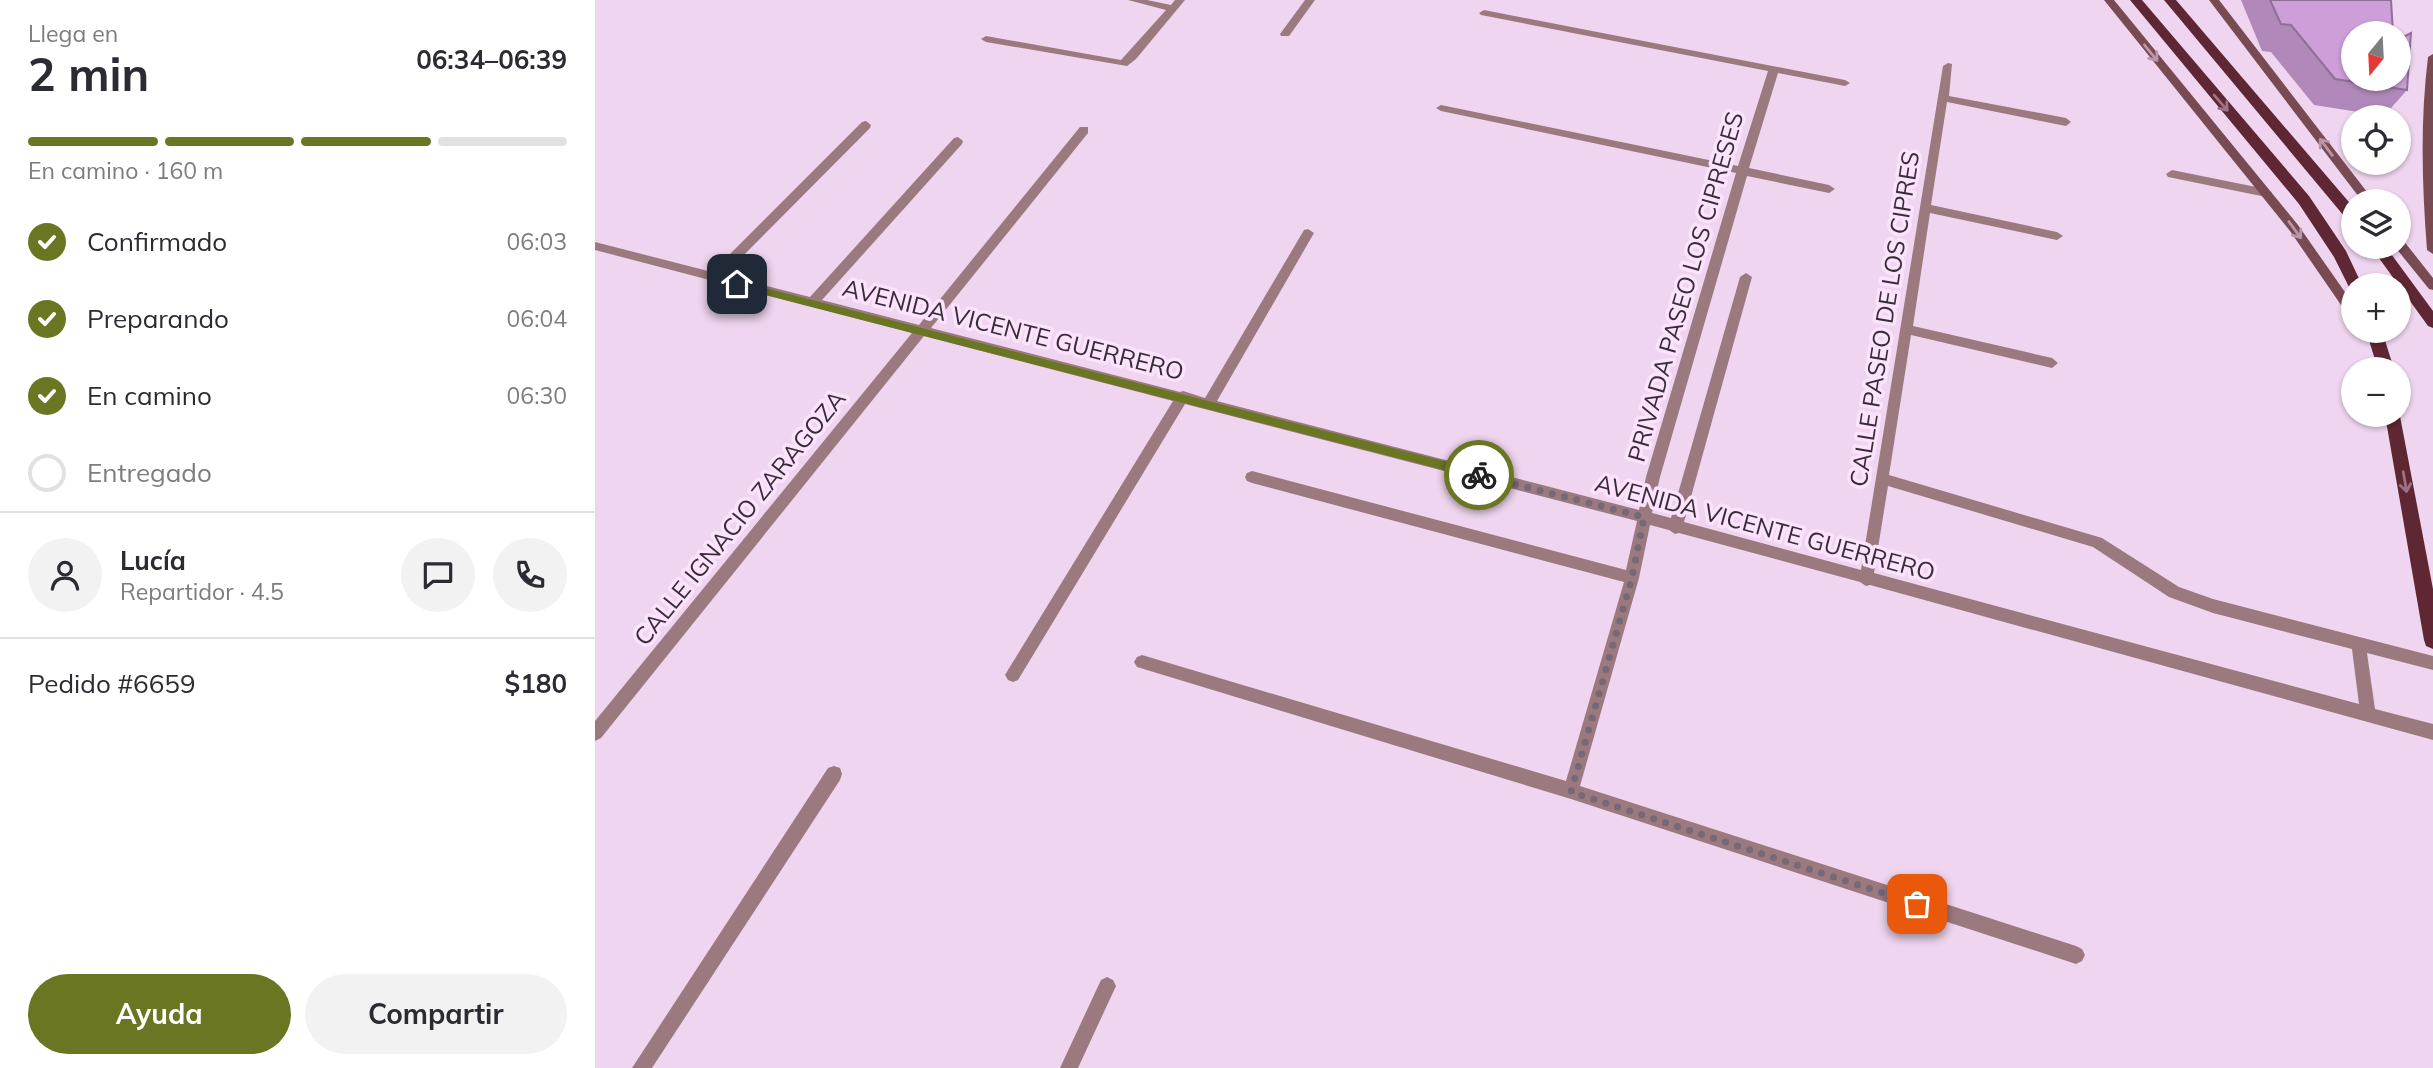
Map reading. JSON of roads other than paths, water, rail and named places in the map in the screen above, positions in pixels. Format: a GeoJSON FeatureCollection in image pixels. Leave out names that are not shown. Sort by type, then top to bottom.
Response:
{"type":"FeatureCollection","features":[{"type":"Feature","properties":{"kind":"main road"},"geometry":{"type":"LineString","coordinates":[[2136,0],[2304,200],[2341,255],[2349,273]]}},
{"type":"Feature","properties":{"kind":"main road"},"geometry":{"type":"LineString","coordinates":[[2170,0],[2341,203]]}},
{"type":"Feature","properties":{"kind":"main road"},"geometry":{"type":"LineString","coordinates":[[2387,259],[2433,322]]}},
{"type":"Feature","properties":{"kind":"main road"},"geometry":{"type":"LineString","coordinates":[[2395,427],[2433,640]]}},
{"type":"Feature","properties":{"kind":"street"},"geometry":{"type":"LineString","coordinates":[[1133,0],[1176,4]]}},
{"type":"Feature","properties":{"kind":"street"},"geometry":{"type":"LineString","coordinates":[[1285,34],[1310,0]]}},
{"type":"Feature","properties":{"kind":"street"},"geometry":{"type":"LineString","coordinates":[[2109,0],[2294,228],[2341,296]]}},
{"type":"Feature","properties":{"kind":"street"},"geometry":{"type":"LineString","coordinates":[[2214,0],[2359,189]]}},
{"type":"Feature","properties":{"kind":"street"},"geometry":{"type":"LineString","coordinates":[[986,39],[1123,64],[1132,57],[1176,4]]}},
{"type":"Feature","properties":{"kind":"street"},"geometry":{"type":"LineString","coordinates":[[1484,13],[1845,83]]}},
{"type":"Feature","properties":{"kind":"street"},"geometry":{"type":"LineString","coordinates":[[2433,57],[2428,93],[2427,176],[2433,250]]}},
{"type":"Feature","properties":{"kind":"street","name":"CALLE PASEO DE LOS CIPRES"},"geometry":{"type":"LineString","coordinates":[[1866,580],[1948,66]]}},
{"type":"Feature","properties":{"kind":"street","name":"PRIVADA PASEO LOS CIPRESES"},"geometry":{"type":"LineString","coordinates":[[1571,792],[1632,578],[1644,517],[1742,172],[1775,70]]}},
{"type":"Feature","properties":{"kind":"street"},"geometry":{"type":"LineString","coordinates":[[1943,98],[2066,122]]}},
{"type":"Feature","properties":{"kind":"street"},"geometry":{"type":"LineString","coordinates":[[1441,108],[1829,189]]}},
{"type":"Feature","properties":{"kind":"street"},"geometry":{"type":"LineString","coordinates":[[713,278],[866,125]]}},
{"type":"Feature","properties":{"kind":"street","name":"CALLE IGNACIO ZARAGOZA"},"geometry":{"type":"LineString","coordinates":[[595,733],[1084,130]]}},
{"type":"Feature","properties":{"kind":"street"},"geometry":{"type":"LineString","coordinates":[[812,303],[958,141]]}},
{"type":"Feature","properties":{"kind":"street"},"geometry":{"type":"LineString","coordinates":[[2172,174],[2266,193]]}},
{"type":"Feature","properties":{"kind":"street"},"geometry":{"type":"LineString","coordinates":[[1925,208],[2057,236]]}},
{"type":"Feature","properties":{"kind":"street"},"geometry":{"type":"LineString","coordinates":[[1209,404],[1307,233]]}},
{"type":"Feature","properties":{"kind":"street","name":"AVENIDA VICENTE GUERRERO"},"geometry":{"type":"LineString","coordinates":[[595,246],[1644,517],[1675,528],[2433,732]]}},
{"type":"Feature","properties":{"kind":"street"},"geometry":{"type":"LineString","coordinates":[[2411,258],[2433,286]]}},
{"type":"Feature","properties":{"kind":"street"},"geometry":{"type":"LineString","coordinates":[[1675,528],[1746,277]]}},
{"type":"Feature","properties":{"kind":"street"},"geometry":{"type":"LineString","coordinates":[[1906,329],[2052,363]]}},
{"type":"Feature","properties":{"kind":"street"},"geometry":{"type":"LineString","coordinates":[[1013,675],[1182,397]]}},
{"type":"Feature","properties":{"kind":"street"},"geometry":{"type":"LineString","coordinates":[[1252,477],[1632,578]]}},
{"type":"Feature","properties":{"kind":"street"},"geometry":{"type":"LineString","coordinates":[[1883,479],[2097,542],[2174,592],[2213,606],[2359,646],[2433,663]]}},
{"type":"Feature","properties":{"kind":"street"},"geometry":{"type":"LineString","coordinates":[[2359,646],[2368,715]]}},
{"type":"Feature","properties":{"kind":"street"},"geometry":{"type":"LineString","coordinates":[[1142,663],[1571,792],[2076,955]]}},
{"type":"Feature","properties":{"kind":"street"},"geometry":{"type":"LineString","coordinates":[[641,1068],[834,774]]}},
{"type":"Feature","properties":{"kind":"street"},"geometry":{"type":"LineString","coordinates":[[1069,1068],[1107,986]]}}]}
